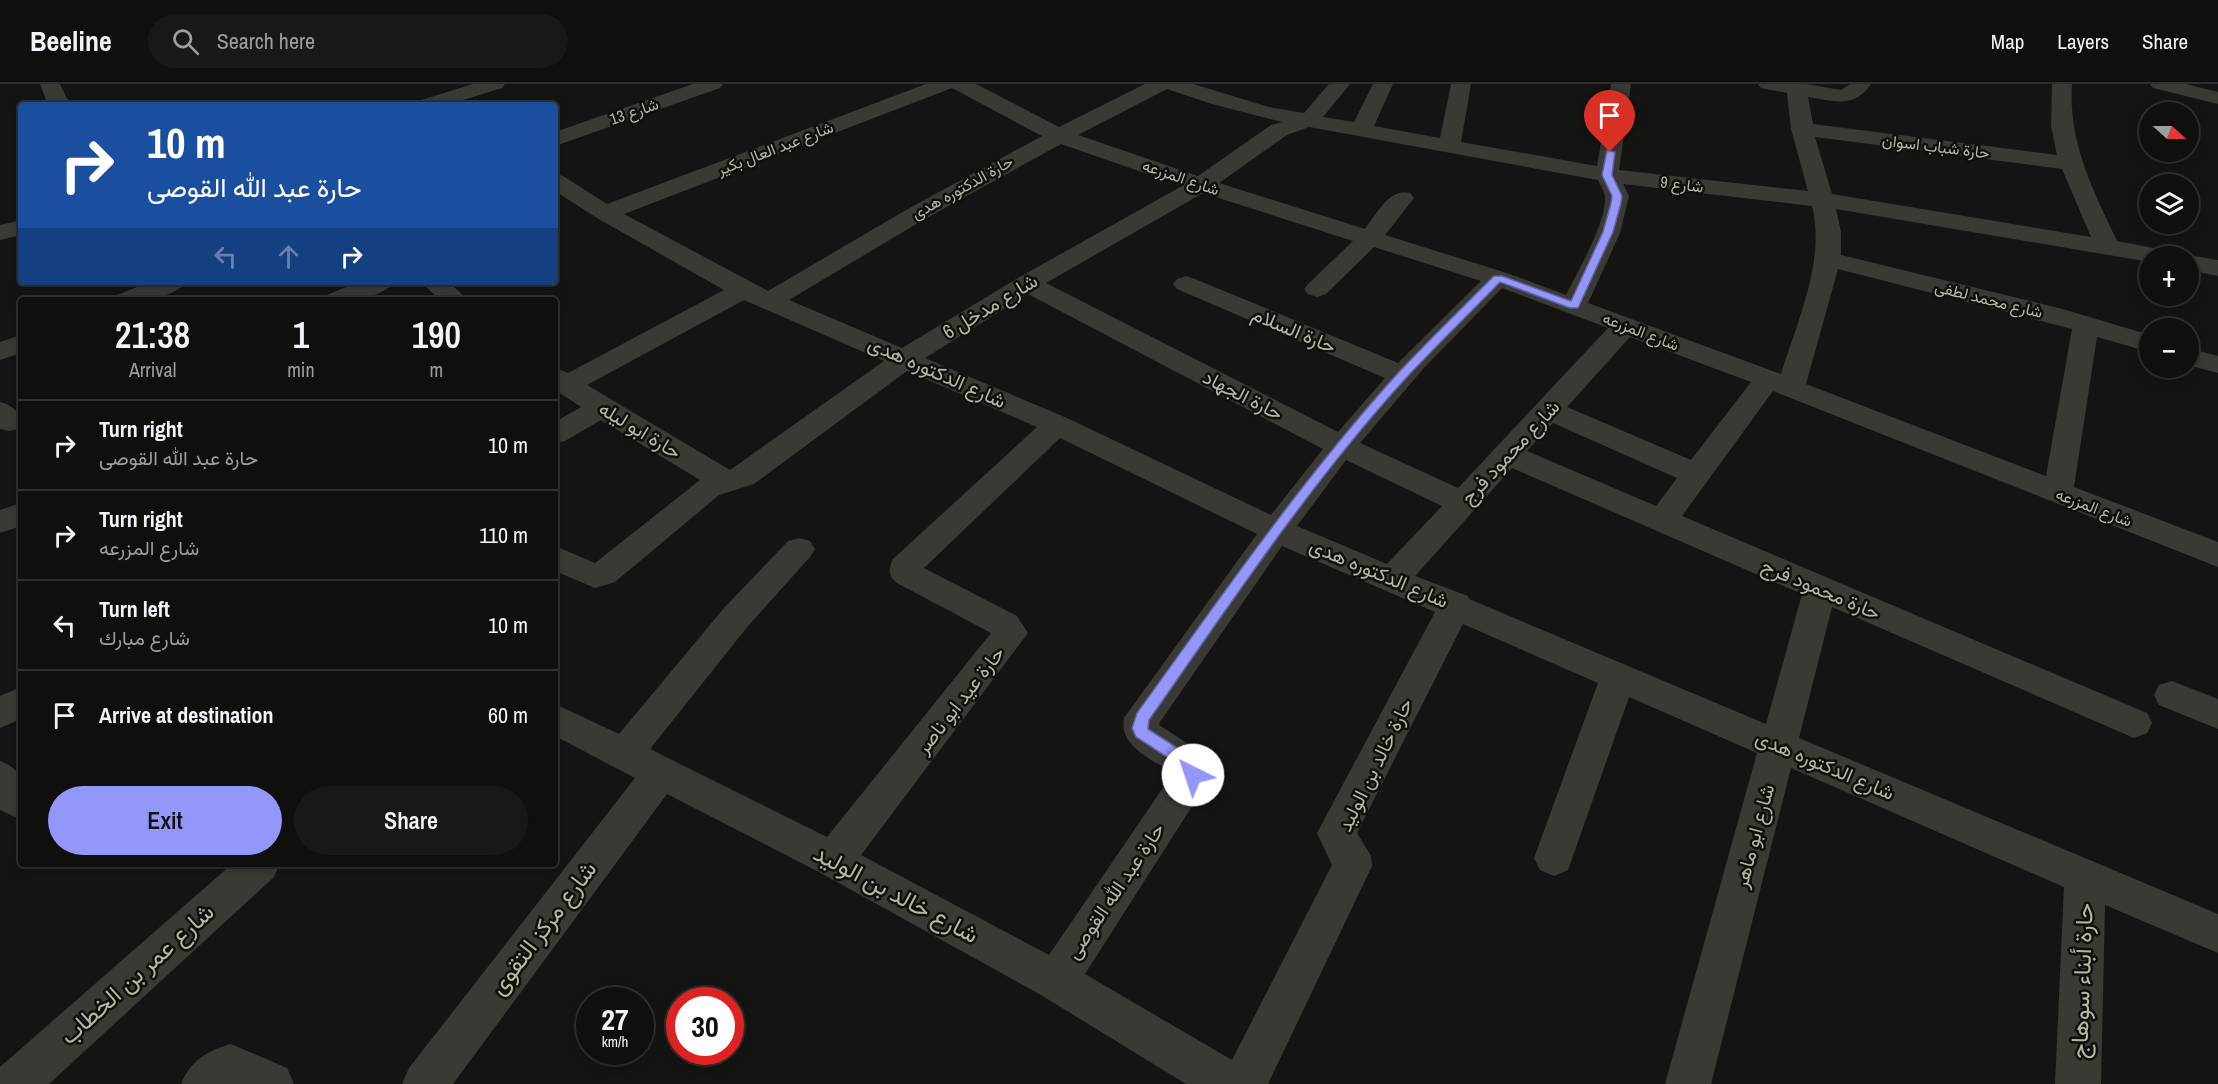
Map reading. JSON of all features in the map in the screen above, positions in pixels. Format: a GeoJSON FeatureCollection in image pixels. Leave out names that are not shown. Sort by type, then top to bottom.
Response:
{"type":"FeatureCollection","features":[{"type":"Feature","properties":{"kind":"street"},"geometry":{"type":"LineString","coordinates":[[50,84],[58,102]]}},
{"type":"Feature","properties":{"kind":"street"},"geometry":{"type":"LineString","coordinates":[[443,102],[495,84]]}},
{"type":"Feature","properties":{"kind":"street","name":"شارع 13"},"geometry":{"type":"LineString","coordinates":[[558,138],[713,84]]}},
{"type":"Feature","properties":{"kind":"street","name":"شارع عبد العال بكير"},"geometry":{"type":"LineString","coordinates":[[605,213],[945,84]]}},
{"type":"Feature","properties":{"kind":"street","name":"شارع المزرعه"},"geometry":{"type":"LineString","coordinates":[[960,84],[1057,135],[1201,185],[1498,278],[1780,384],[2218,555]]}},
{"type":"Feature","properties":{"kind":"street","name":"حارة الدكتوره هدى"},"geometry":{"type":"LineString","coordinates":[[561,381],[756,295],[873,237],[1057,135],[1161,84]]}},
{"type":"Feature","properties":{"kind":"street","name":"شارع 9"},"geometry":{"type":"LineString","coordinates":[[1173,84],[1219,100],[1309,120],[1607,175],[1824,200],[2139,252]]}},
{"type":"Feature","properties":{"kind":"street"},"geometry":{"type":"LineString","coordinates":[[1309,120],[1340,84]]}},
{"type":"Feature","properties":{"kind":"street"},"geometry":{"type":"LineString","coordinates":[[1361,130],[1383,84]]}},
{"type":"Feature","properties":{"kind":"street"},"geometry":{"type":"LineString","coordinates":[[1449,147],[1461,84]]}},
{"type":"Feature","properties":{"kind":"street"},"geometry":{"type":"LineString","coordinates":[[1574,306],[1608,232],[1616,203],[1617,196],[1607,175],[1621,84]]}},
{"type":"Feature","properties":{"kind":"street"},"geometry":{"type":"LineString","coordinates":[[1768,84],[1847,96],[1861,84]]}},
{"type":"Feature","properties":{"kind":"street"},"geometry":{"type":"LineString","coordinates":[[2062,84],[2062,124],[2070,163],[2107,246]]}},
{"type":"Feature","properties":{"kind":"street"},"geometry":{"type":"LineString","coordinates":[[2160,84],[2218,98]]}},
{"type":"Feature","properties":{"kind":"street"},"geometry":{"type":"LineString","coordinates":[[1662,520],[1696,474],[1780,384],[1828,259],[1828,216],[1802,129],[1797,89]]}},
{"type":"Feature","properties":{"kind":"street","name":"شارع مدخل 6"},"geometry":{"type":"LineString","coordinates":[[558,559],[595,576],[603,574],[708,488],[743,477],[906,358],[1027,283],[1201,185],[1279,130],[1309,120]]}},
{"type":"Feature","properties":{"kind":"street","name":"حارة شباب اسوان"},"geometry":{"type":"LineString","coordinates":[[1802,129],[2070,163]]}},
{"type":"Feature","properties":{"kind":"street","name":"شارع الدكتوره هدى"},"geometry":{"type":"LineString","coordinates":[[558,183],[605,213],[756,295],[1057,425],[1276,530],[1456,605],[2218,934]]}},
{"type":"Feature","properties":{"kind":"street"},"geometry":{"type":"LineString","coordinates":[[1317,289],[1370,238],[1402,198]]}},
{"type":"Feature","properties":{"kind":"street"},"geometry":{"type":"LineString","coordinates":[[0,233],[18,228]]}},
{"type":"Feature","properties":{"kind":"street","name":"شارع محمد لطفى"},"geometry":{"type":"LineString","coordinates":[[1828,259],[2086,324],[2139,341]]}},
{"type":"Feature","properties":{"kind":"street"},"geometry":{"type":"LineString","coordinates":[[2199,264],[2218,268]]}},
{"type":"Feature","properties":{"kind":"street","name":"حارة عبد الله القوصى"},"geometry":{"type":"LineString","coordinates":[[1056,981],[1193,775],[1191,765],[1142,733],[1140,728],[1142,718],[1276,530],[1342,447],[1402,375],[1498,278]]}},
{"type":"Feature","properties":{"kind":"street","name":"حارة الجهاد"},"geometry":{"type":"LineString","coordinates":[[1027,283],[1342,447],[1463,503]]}},
{"type":"Feature","properties":{"kind":"street","name":"حارة السلام"},"geometry":{"type":"LineString","coordinates":[[1186,284],[1402,375]]}},
{"type":"Feature","properties":{"kind":"street"},"geometry":{"type":"LineString","coordinates":[[134,297],[165,285]]}},
{"type":"Feature","properties":{"kind":"street"},"geometry":{"type":"LineString","coordinates":[[344,297],[374,285]]}},
{"type":"Feature","properties":{"kind":"street"},"geometry":{"type":"LineString","coordinates":[[438,285],[452,297]]}},
{"type":"Feature","properties":{"kind":"street"},"geometry":{"type":"LineString","coordinates":[[2058,493],[2086,324]]}},
{"type":"Feature","properties":{"kind":"street","name":"شارع محمود فرج"},"geometry":{"type":"LineString","coordinates":[[1393,579],[1626,325]]}},
{"type":"Feature","properties":{"kind":"street"},"geometry":{"type":"LineString","coordinates":[[0,352],[18,344]]}},
{"type":"Feature","properties":{"kind":"street"},"geometry":{"type":"LineString","coordinates":[[2199,359],[2218,365]]}},
{"type":"Feature","properties":{"kind":"street","name":"حارة ابو ليله"},"geometry":{"type":"LineString","coordinates":[[561,381],[601,408],[727,482]]}},
{"type":"Feature","properties":{"kind":"street"},"geometry":{"type":"LineString","coordinates":[[558,432],[601,408]]}},
{"type":"Feature","properties":{"kind":"street"},"geometry":{"type":"LineString","coordinates":[[1548,410],[1696,474]]}},
{"type":"Feature","properties":{"kind":"street","name":"حارة عيد ابو ناصر"},"geometry":{"type":"LineString","coordinates":[[833,860],[1011,633],[1005,625],[909,575],[905,572],[905,567],[1057,425]]}},
{"type":"Feature","properties":{"kind":"street","name":"حارة محمود فرج"},"geometry":{"type":"LineString","coordinates":[[1507,454],[2134,723]]}},
{"type":"Feature","properties":{"kind":"street"},"geometry":{"type":"LineString","coordinates":[[0,522],[18,515]]}},
{"type":"Feature","properties":{"kind":"street"},"geometry":{"type":"LineString","coordinates":[[624,754],[735,617],[799,549]]}},
{"type":"Feature","properties":{"kind":"street","name":"شارع ابو ماهر"},"geometry":{"type":"LineString","coordinates":[[1688,1084],[1820,588]]}},
{"type":"Feature","properties":{"kind":"street","name":"حارة خالد بن الوليد"},"geometry":{"type":"LineString","coordinates":[[1244,1084],[1352,866],[1351,852],[1338,841],[1337,833],[1456,605]]}},
{"type":"Feature","properties":{"kind":"street"},"geometry":{"type":"LineString","coordinates":[[1554,858],[1619,675]]}},
{"type":"Feature","properties":{"kind":"street"},"geometry":{"type":"LineString","coordinates":[[2172,695],[2218,714]]}},
{"type":"Feature","properties":{"kind":"street"},"geometry":{"type":"LineString","coordinates":[[0,713],[18,703]]}},
{"type":"Feature","properties":{"kind":"street","name":"شارع خالد بن الوليد"},"geometry":{"type":"LineString","coordinates":[[558,721],[833,860],[1056,981],[1228,1084]]}},
{"type":"Feature","properties":{"kind":"street","name":"شارع مركز التقوى"},"geometry":{"type":"LineString","coordinates":[[427,1083],[660,773]]}},
{"type":"Feature","properties":{"kind":"street","name":"شارع عمر بن الخطاب"},"geometry":{"type":"LineString","coordinates":[[15,1084],[257,867]]}},
{"type":"Feature","properties":{"kind":"street","name":"حارة أبناء سوهاج"},"geometry":{"type":"LineString","coordinates":[[2078,1084],[2085,878]]}},
{"type":"Feature","properties":{"kind":"street"},"geometry":{"type":"LineString","coordinates":[[204,1084],[221,1069],[231,1066],[271,1084]]}},
{"type":"Feature","properties":{"kind":"route"},"geometry":{"type":"LineString","coordinates":[[1193,775],[1191,765],[1142,733],[1140,728],[1142,718],[1276,530],[1342,447],[1402,375],[1498,278],[1574,306],[1608,232],[1616,203],[1617,196],[1607,175],[1610,152]]}}]}
